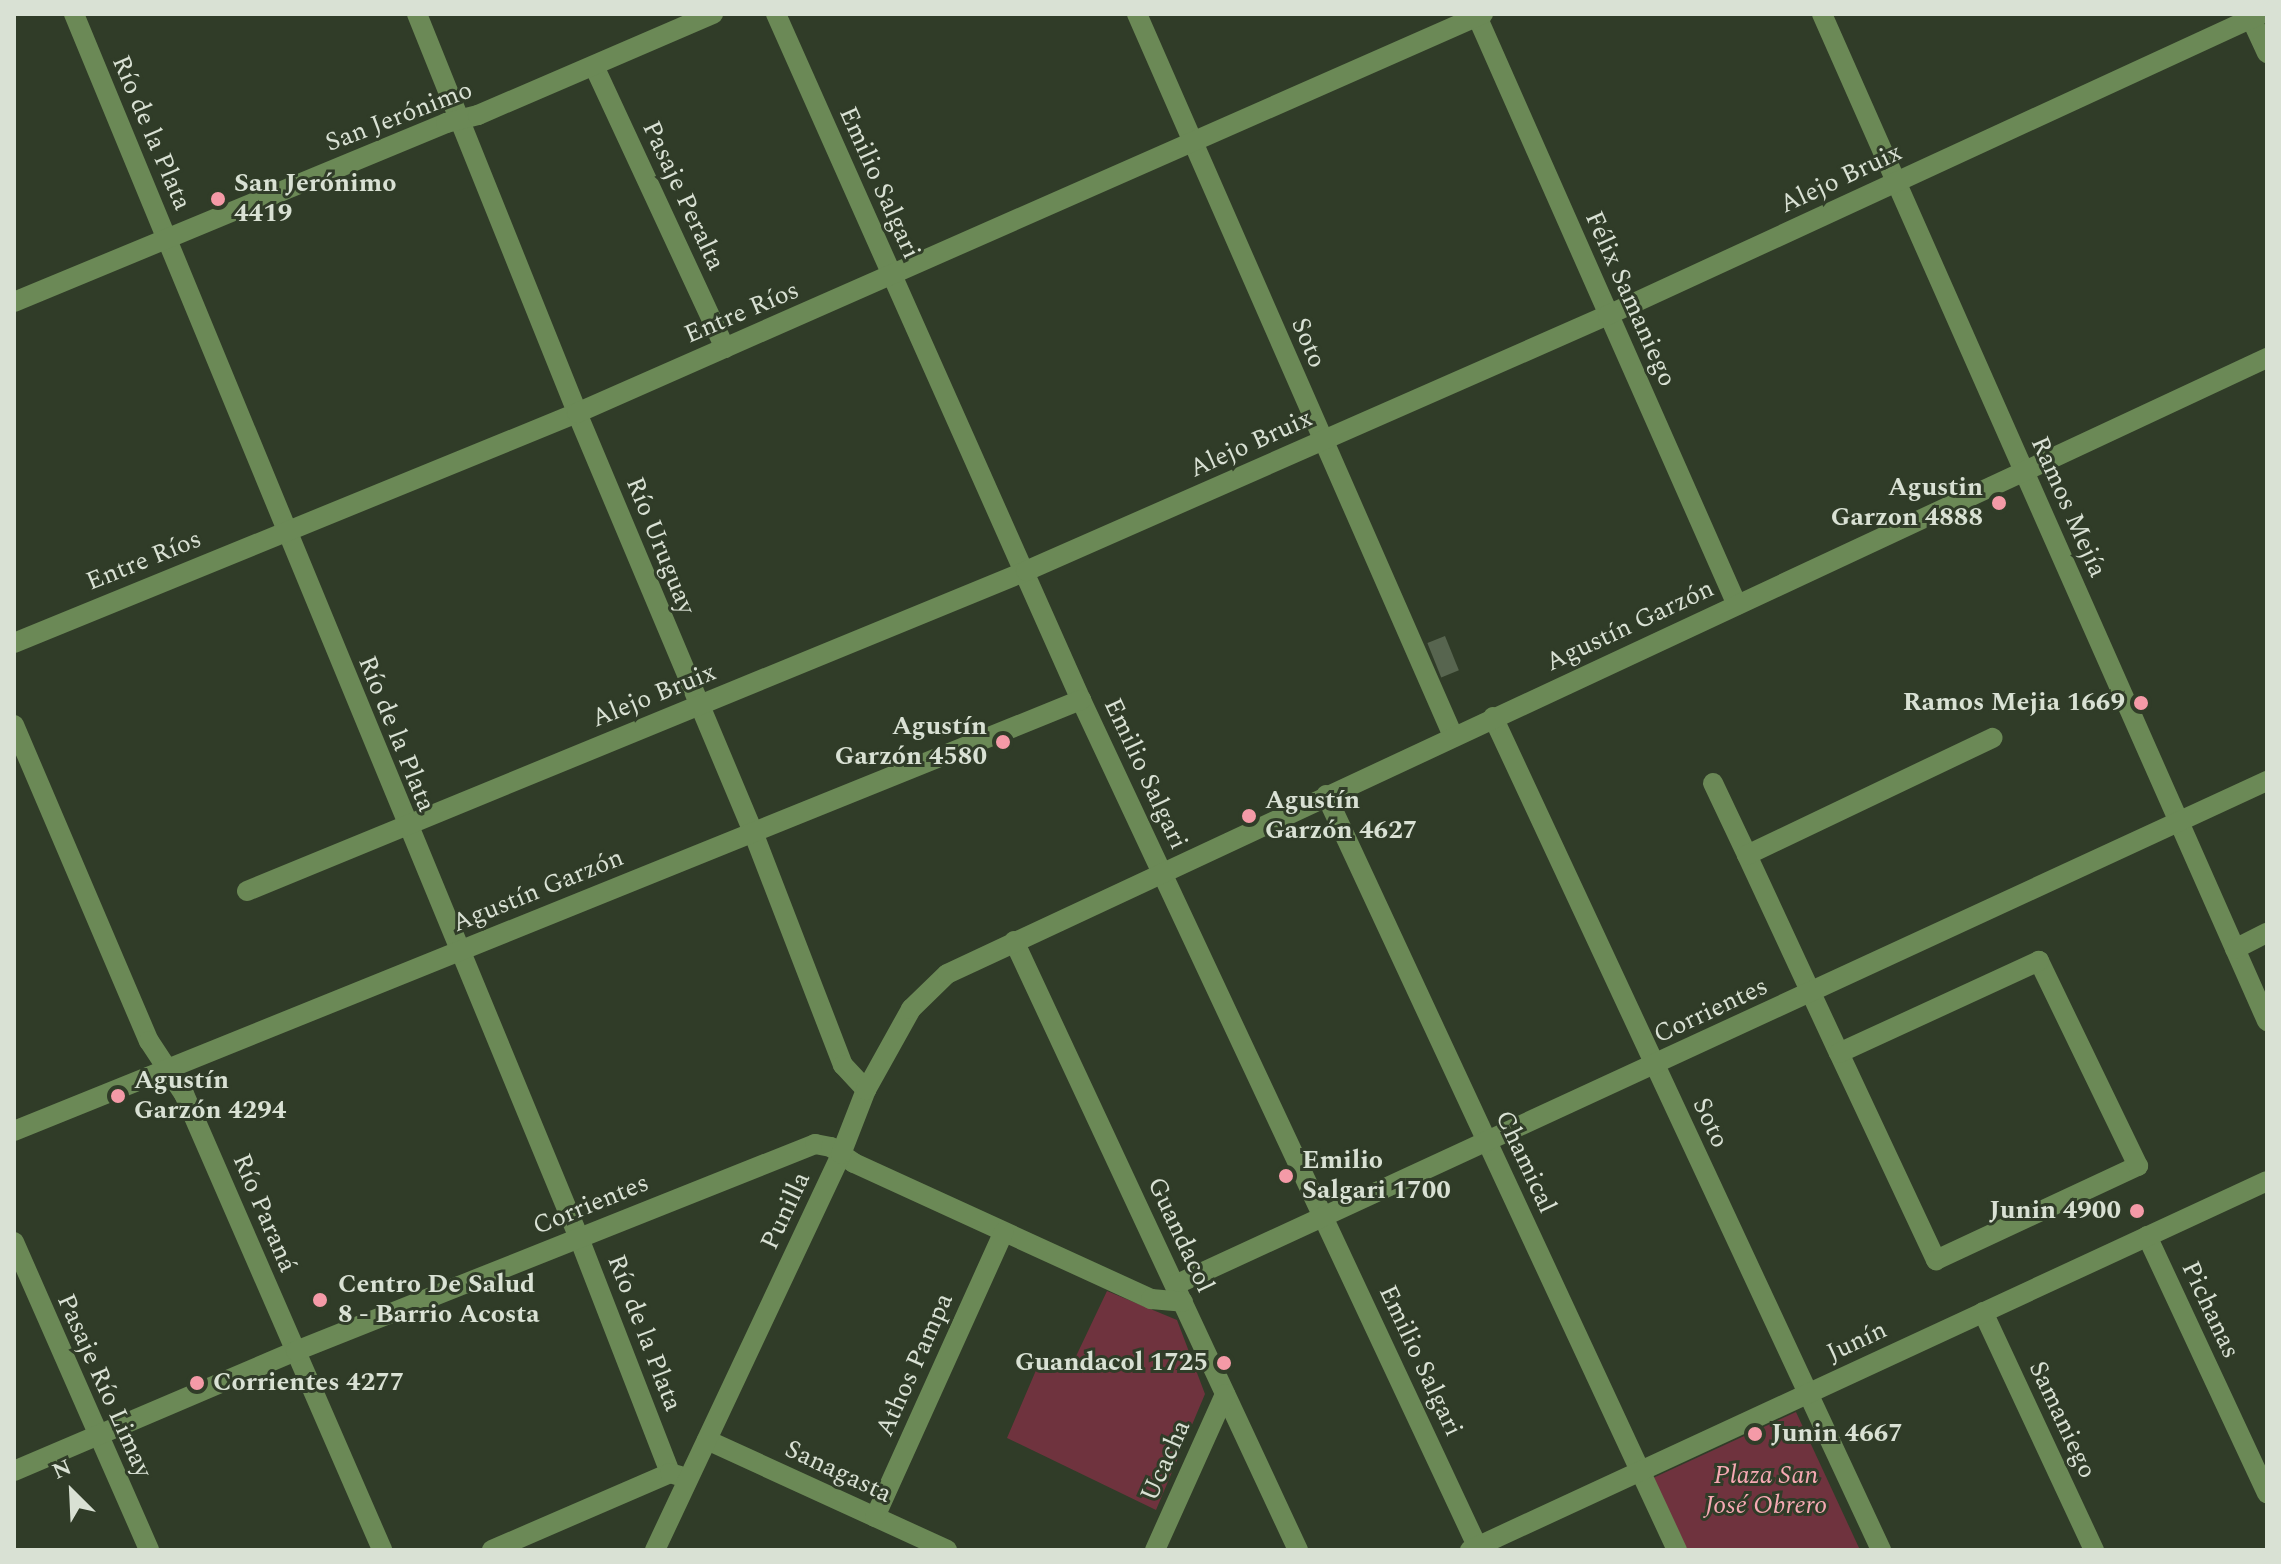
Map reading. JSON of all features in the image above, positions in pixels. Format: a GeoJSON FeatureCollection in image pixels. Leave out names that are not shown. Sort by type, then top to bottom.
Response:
{"type":"FeatureCollection","features":[{"type":"Feature","properties":{"kind":"street","name":"Río de la Plata"},"geometry":{"type":"LineString","coordinates":[[74,14],[284,531],[679,1476]]}},
{"type":"Feature","properties":{"kind":"street","name":"Río Uruguay"},"geometry":{"type":"LineString","coordinates":[[417,14],[577,413],[753,832],[843,1065],[866,1090]]}},
{"type":"Feature","properties":{"kind":"street","name":"San Jerónimo"},"geometry":{"type":"LineString","coordinates":[[14,302],[459,119],[478,115],[713,14]]}},
{"type":"Feature","properties":{"kind":"street","name":"Emilio Salgari"},"geometry":{"type":"LineString","coordinates":[[776,14],[1081,700],[1325,1217],[1476,1549]]}},
{"type":"Feature","properties":{"kind":"street","name":"Soto"},"geometry":{"type":"LineString","coordinates":[[1137,14],[1453,736]]}},
{"type":"Feature","properties":{"kind":"street","name":"Ramos Mejía"},"geometry":{"type":"LineString","coordinates":[[1822,14],[2267,1021]]}},
{"type":"Feature","properties":{"kind":"street","name":"Entre Ríos"},"geometry":{"type":"LineString","coordinates":[[14,643],[577,413],[892,277],[1479,15]]}},
{"type":"Feature","properties":{"kind":"street","name":"Félix Samaniego"},"geometry":{"type":"LineString","coordinates":[[1479,15],[1737,605]]}},
{"type":"Feature","properties":{"kind":"street","name":"Alejo Bruix"},"geometry":{"type":"LineString","coordinates":[[247,891],[1026,571],[1322,442],[1608,315],[2254,16]]}},
{"type":"Feature","properties":{"kind":"street"},"geometry":{"type":"LineString","coordinates":[[2254,16],[2267,53]]}},
{"type":"Feature","properties":{"kind":"street","name":"Pasaje Peralta"},"geometry":{"type":"LineString","coordinates":[[594,66],[725,348]]}},
{"type":"Feature","properties":{"kind":"street","name":"Agustín Garzón"},"geometry":{"type":"LineString","coordinates":[[1014,941],[2024,474],[2267,358]]}},
{"type":"Feature","properties":{"kind":"street","name":"Agustín Garzón"},"geometry":{"type":"LineString","coordinates":[[14,1131],[1081,700]]}},
{"type":"Feature","properties":{"kind":"street","name":"Soto"},"geometry":{"type":"LineString","coordinates":[[1493,717],[1881,1550]]}},
{"type":"Feature","properties":{"kind":"street","name":"Río Paraná"},"geometry":{"type":"LineString","coordinates":[[14,725],[149,1041],[184,1094],[382,1550]]}},
{"type":"Feature","properties":{"kind":"street"},"geometry":{"type":"LineString","coordinates":[[1747,855],[1992,738]]}},
{"type":"Feature","properties":{"kind":"street","name":"Corrientes"},"geometry":{"type":"LineString","coordinates":[[14,1471],[296,1351],[815,1144],[831,1147],[1003,1233],[1151,1299],[1179,1294],[1325,1217],[2267,781]]}},
{"type":"Feature","properties":{"kind":"street"},"geometry":{"type":"LineString","coordinates":[[1713,783],[1747,855],[1811,993],[1839,1053],[1936,1260],[2138,1166],[2039,961],[1839,1053]]}},
{"type":"Feature","properties":{"kind":"street","name":"Chamical"},"geometry":{"type":"LineString","coordinates":[[1326,795],[1677,1550]]}},
{"type":"Feature","properties":{"kind":"street"},"geometry":{"type":"LineString","coordinates":[[2235,949],[2267,933]]}},
{"type":"Feature","properties":{"kind":"street","name":"Punilla"},"geometry":{"type":"LineString","coordinates":[[655,1550],[679,1476],[707,1440],[841,1154],[866,1090],[911,1009],[947,974],[1014,941]]}},
{"type":"Feature","properties":{"kind":"street","name":"Guandacol"},"geometry":{"type":"LineString","coordinates":[[1014,941],[1298,1550]]}},
{"type":"Feature","properties":{"kind":"street","name":"Junín"},"geometry":{"type":"LineString","coordinates":[[1476,1549],[2267,1181]]}},
{"type":"Feature","properties":{"kind":"street","name":"Athos Pampa"},"geometry":{"type":"LineString","coordinates":[[875,1517],[1003,1233]]}},
{"type":"Feature","properties":{"kind":"street","name":"Pichanas"},"geometry":{"type":"LineString","coordinates":[[2147,1236],[2267,1493]]}},
{"type":"Feature","properties":{"kind":"street","name":"Pasaje Río Limay"},"geometry":{"type":"LineString","coordinates":[[14,1242],[149,1550]]}},
{"type":"Feature","properties":{"kind":"street","name":"Samaniego"},"geometry":{"type":"LineString","coordinates":[[1983,1312],[2094,1550]]}},
{"type":"Feature","properties":{"kind":"street","name":"Ucacha"},"geometry":{"type":"LineString","coordinates":[[1155,1550],[1225,1394]]}},
{"type":"Feature","properties":{"kind":"street","name":"Sanagasta"},"geometry":{"type":"LineString","coordinates":[[707,1440],[947,1550]]}},
{"type":"Feature","properties":{"kind":"street"},"geometry":{"type":"LineString","coordinates":[[492,1550],[679,1476]]}},
{"type":"Feature","properties":{"kind":"green space"},"geometry":{"type":"Polygon","coordinates":[[[1107,1291],[1177,1320],[1205,1394],[1156,1510],[1007,1438],[1040,1361],[1069,1371],[1107,1291]]]}},
{"type":"Feature","properties":{"kind":"green space","name":"Plaza San José Obrero"},"geometry":{"type":"Polygon","coordinates":[[[1796,1412],[1860,1550],[1687,1550],[1653,1478],[1796,1412]]]}},
{"type":"Feature","properties":{"kind":"building"},"geometry":{"type":"Polygon","coordinates":[[[1445,636],[1459,670],[1441,677],[1427,643],[1445,636]]]}},
{"type":"Feature","properties":{"kind":"place","name":"San Jerónimo 4419"},"geometry":{"type":"Point","coordinates":[218,199]}},
{"type":"Feature","properties":{"kind":"place","name":"Agustin Garzon 4888"},"geometry":{"type":"Point","coordinates":[1999,503]}},
{"type":"Feature","properties":{"kind":"place","name":"Ramos Mejia 1669"},"geometry":{"type":"Point","coordinates":[2141,703]}},
{"type":"Feature","properties":{"kind":"place","name":"Agustín Garzón 4580"},"geometry":{"type":"Point","coordinates":[1003,742]}},
{"type":"Feature","properties":{"kind":"place","name":"Agustín Garzón 4627"},"geometry":{"type":"Point","coordinates":[1249,816]}},
{"type":"Feature","properties":{"kind":"place","name":"Agustín Garzón 4294"},"geometry":{"type":"Point","coordinates":[118,1096]}},
{"type":"Feature","properties":{"kind":"place","name":"Emilio Salgari 1700"},"geometry":{"type":"Point","coordinates":[1286,1176]}},
{"type":"Feature","properties":{"kind":"place","name":"Junin 4900"},"geometry":{"type":"Point","coordinates":[2137,1211]}},
{"type":"Feature","properties":{"kind":"place","name":"Centro De Salud 8 - Barrio Acosta"},"geometry":{"type":"Point","coordinates":[320,1300]}},
{"type":"Feature","properties":{"kind":"place","name":"Guandacol 1725"},"geometry":{"type":"Point","coordinates":[1224,1363]}},
{"type":"Feature","properties":{"kind":"place","name":"Corrientes 4277"},"geometry":{"type":"Point","coordinates":[197,1383]}},
{"type":"Feature","properties":{"kind":"place","name":"Junin 4667"},"geometry":{"type":"Point","coordinates":[1755,1434]}}]}
